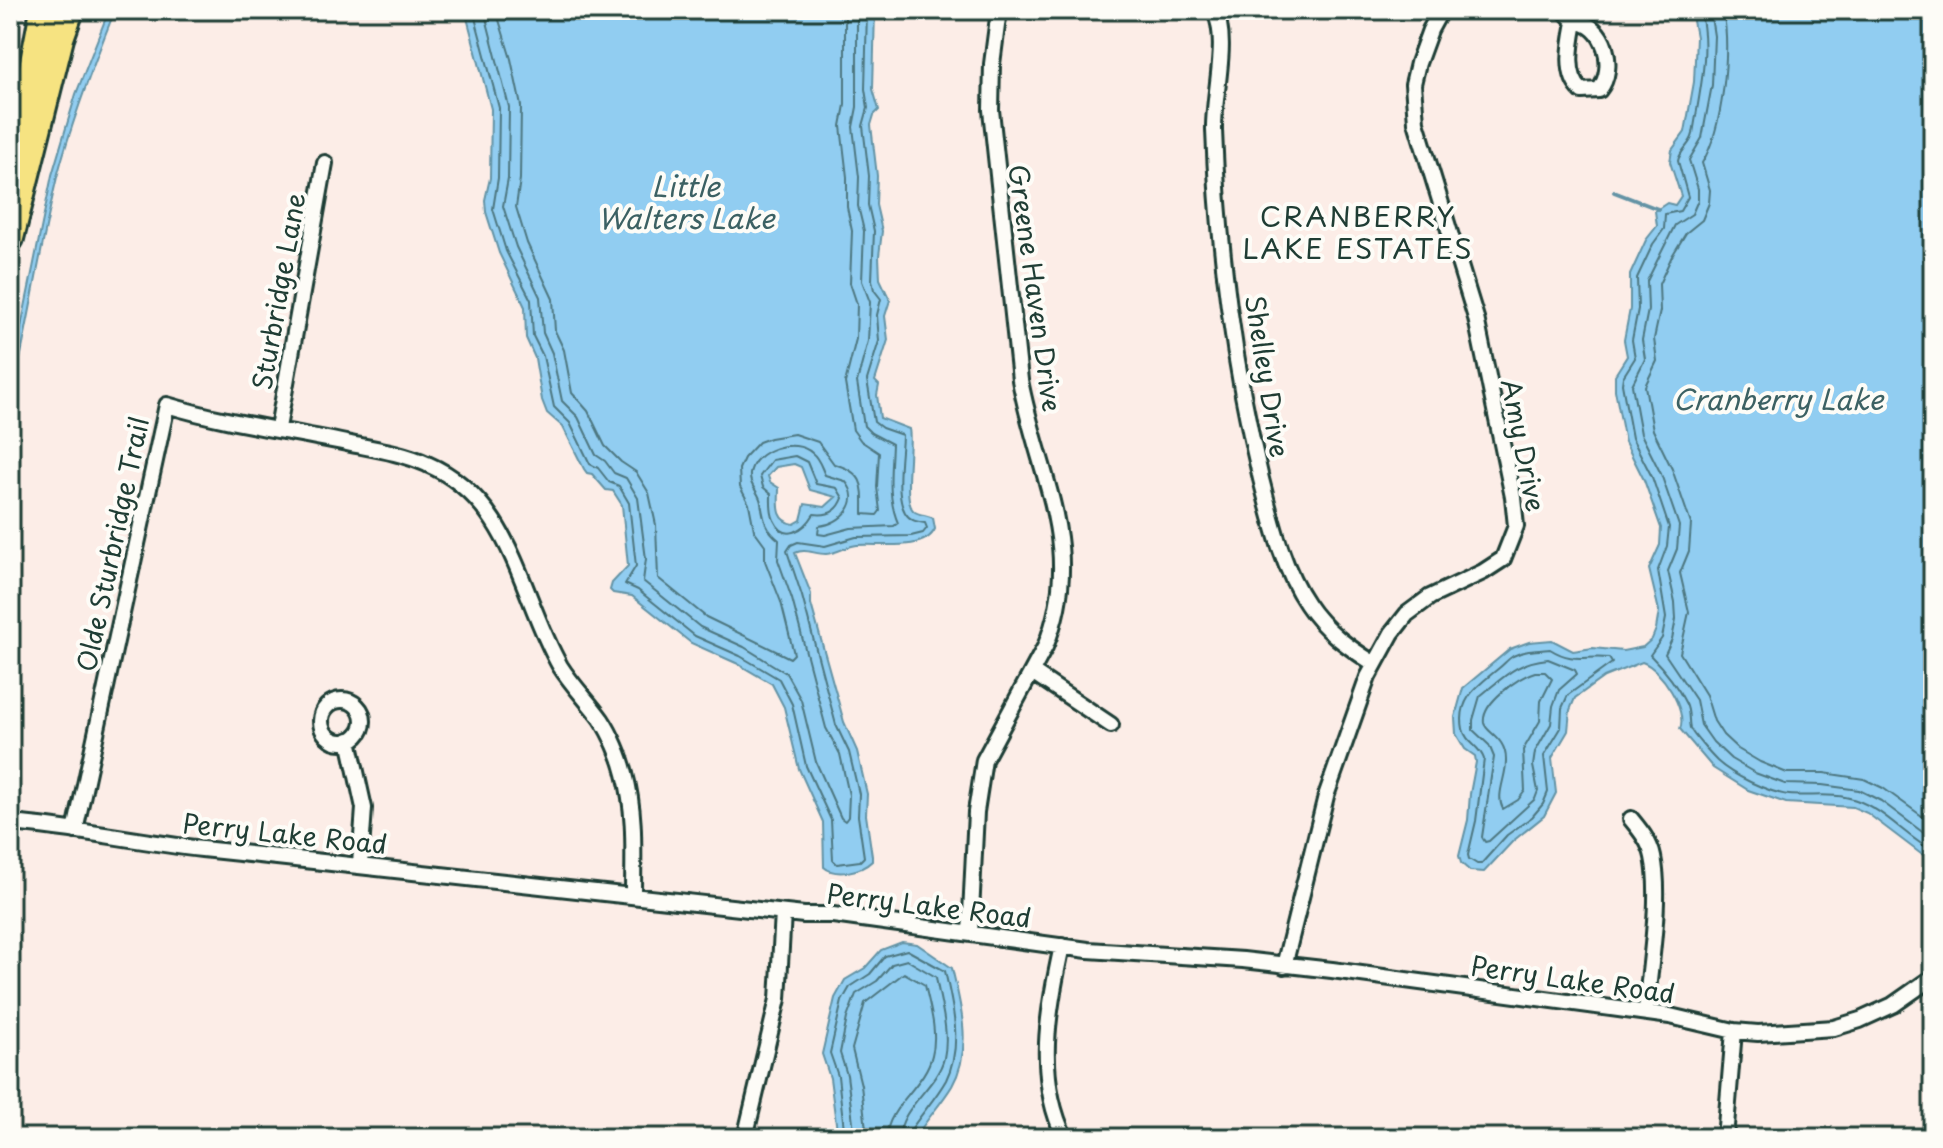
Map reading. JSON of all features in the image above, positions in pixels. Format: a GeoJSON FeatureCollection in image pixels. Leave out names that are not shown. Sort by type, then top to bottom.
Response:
{"type":"FeatureCollection","features":[{"type":"Feature","properties":{"kind":"highway"},"geometry":{"type":"LineString","coordinates":[[10,186],[44,10]]}},
{"type":"Feature","properties":{"kind":"highway"},"geometry":{"type":"LineString","coordinates":[[10,238],[60,38],[70,10]]}},
{"type":"Feature","properties":{"kind":"street","name":"Greene Haven Drive"},"geometry":{"type":"LineString","coordinates":[[970,934],[979,778],[996,733],[1032,672],[1052,629],[1062,580],[1062,554],[1049,488],[1027,418],[1020,380],[993,144],[992,64],[999,10]]}},
{"type":"Feature","properties":{"kind":"street","name":"Shelley Drive"},"geometry":{"type":"LineString","coordinates":[[1214,10],[1220,29],[1214,125],[1217,187],[1231,310],[1250,427],[1274,532],[1308,607],[1335,636],[1375,664]]}},
{"type":"Feature","properties":{"kind":"street","name":"Amy Drive"},"geometry":{"type":"LineString","coordinates":[[1284,966],[1326,796],[1375,664],[1407,614],[1430,597],[1503,559],[1516,526],[1513,497],[1476,318],[1416,122],[1413,84],[1418,63],[1441,10]]}},
{"type":"Feature","properties":{"kind":"street"},"geometry":{"type":"LineString","coordinates":[[1564,10],[1575,22],[1584,22],[1590,27],[1606,49],[1610,62],[1599,90],[1582,91],[1576,87],[1570,64],[1575,22]]}},
{"type":"Feature","properties":{"kind":"street","name":"Sturbridge Lane"},"geometry":{"type":"LineString","coordinates":[[278,428],[325,163]]}},
{"type":"Feature","properties":{"kind":"street","name":"Olde Sturbridge Trail"},"geometry":{"type":"LineString","coordinates":[[75,831],[167,405],[197,414],[398,454],[429,464],[465,488],[488,512],[506,539],[548,643],[563,670],[602,721],[625,772],[633,824],[633,895]]}},
{"type":"Feature","properties":{"kind":"street"},"geometry":{"type":"LineString","coordinates":[[1032,672],[1111,725]]}},
{"type":"Feature","properties":{"kind":"street"},"geometry":{"type":"LineString","coordinates":[[349,740],[364,808],[360,864]]}},
{"type":"Feature","properties":{"kind":"street"},"geometry":{"type":"LineString","coordinates":[[1631,819],[1643,834],[1653,856],[1656,895],[1646,1013]]}},
{"type":"Feature","properties":{"kind":"street","name":"Perry Lake Road"},"geometry":{"type":"LineString","coordinates":[[10,823],[193,848],[360,864],[536,887],[783,913],[833,915],[1062,946],[1332,970],[1646,1013],[1758,1033],[1834,1028],[1893,1005],[1931,983]]}},
{"type":"Feature","properties":{"kind":"street"},"geometry":{"type":"LineString","coordinates":[[745,1138],[778,999],[783,913]]}},
{"type":"Feature","properties":{"kind":"street"},"geometry":{"type":"LineString","coordinates":[[1062,946],[1046,1035],[1052,1112],[1065,1138]]}},
{"type":"Feature","properties":{"kind":"street"},"geometry":{"type":"LineString","coordinates":[[1725,1138],[1734,1031]]}},
{"type":"Feature","properties":{"kind":"water"},"geometry":{"type":"Polygon","coordinates":[[[109,10],[115,10],[83,93],[57,177],[10,405],[10,381],[52,175],[76,94],[109,10]]]}},
{"type":"Feature","properties":{"kind":"water","name":"Little Walters Lake"},"geometry":{"type":"Polygon","coordinates":[[[465,10],[875,10],[873,89],[879,110],[871,125],[877,176],[876,205],[882,231],[880,279],[890,300],[885,316],[888,340],[875,381],[879,385],[880,418],[909,429],[908,487],[911,507],[917,513],[933,518],[935,529],[930,536],[912,544],[857,545],[826,554],[795,553],[811,594],[811,604],[844,722],[857,751],[867,794],[866,815],[872,861],[861,868],[835,872],[824,867],[823,822],[799,769],[784,707],[772,684],[736,663],[691,643],[632,596],[610,590],[612,583],[628,566],[622,505],[613,491],[606,490],[592,474],[587,473],[563,427],[547,413],[542,400],[535,358],[526,338],[525,307],[499,253],[486,212],[491,109],[465,10]],[[794,464],[776,467],[768,476],[770,482],[779,488],[781,515],[794,524],[801,520],[805,504],[825,507],[836,497],[810,490],[801,467],[794,464]]]}},
{"type":"Feature","properties":{"kind":"water","name":"Cranberry Lake"},"geometry":{"type":"Polygon","coordinates":[[[1691,10],[1933,10],[1933,859],[1921,854],[1867,813],[1853,807],[1786,803],[1748,790],[1713,768],[1680,729],[1680,712],[1671,691],[1657,672],[1642,662],[1604,677],[1575,698],[1570,710],[1568,731],[1552,758],[1556,793],[1544,816],[1513,841],[1484,872],[1470,871],[1461,863],[1459,856],[1468,820],[1476,762],[1475,756],[1465,749],[1456,734],[1455,717],[1463,688],[1510,649],[1529,642],[1552,640],[1573,651],[1593,648],[1623,651],[1643,647],[1652,639],[1656,629],[1659,611],[1649,569],[1660,545],[1661,528],[1644,480],[1625,442],[1615,375],[1627,356],[1624,340],[1630,309],[1630,275],[1646,240],[1657,226],[1655,211],[1667,203],[1675,205],[1681,196],[1670,162],[1672,150],[1685,132],[1694,82],[1696,37],[1691,10]]]}},
{"type":"Feature","properties":{"kind":"water"},"geometry":{"type":"Polygon","coordinates":[[[902,942],[917,944],[952,968],[964,1042],[958,1072],[948,1093],[915,1138],[838,1138],[830,1078],[822,1054],[835,998],[845,980],[865,968],[881,950],[902,942]]]}},
{"type":"Feature","properties":{"kind":"waterway"},"geometry":{"type":"LineString","coordinates":[[1614,192],[1658,209]]}},
{"type":"Feature","properties":{"kind":"district","name":"CRANBERRY LAKE ESTATES"},"geometry":{"type":"Point","coordinates":[1358,231]}}]}
